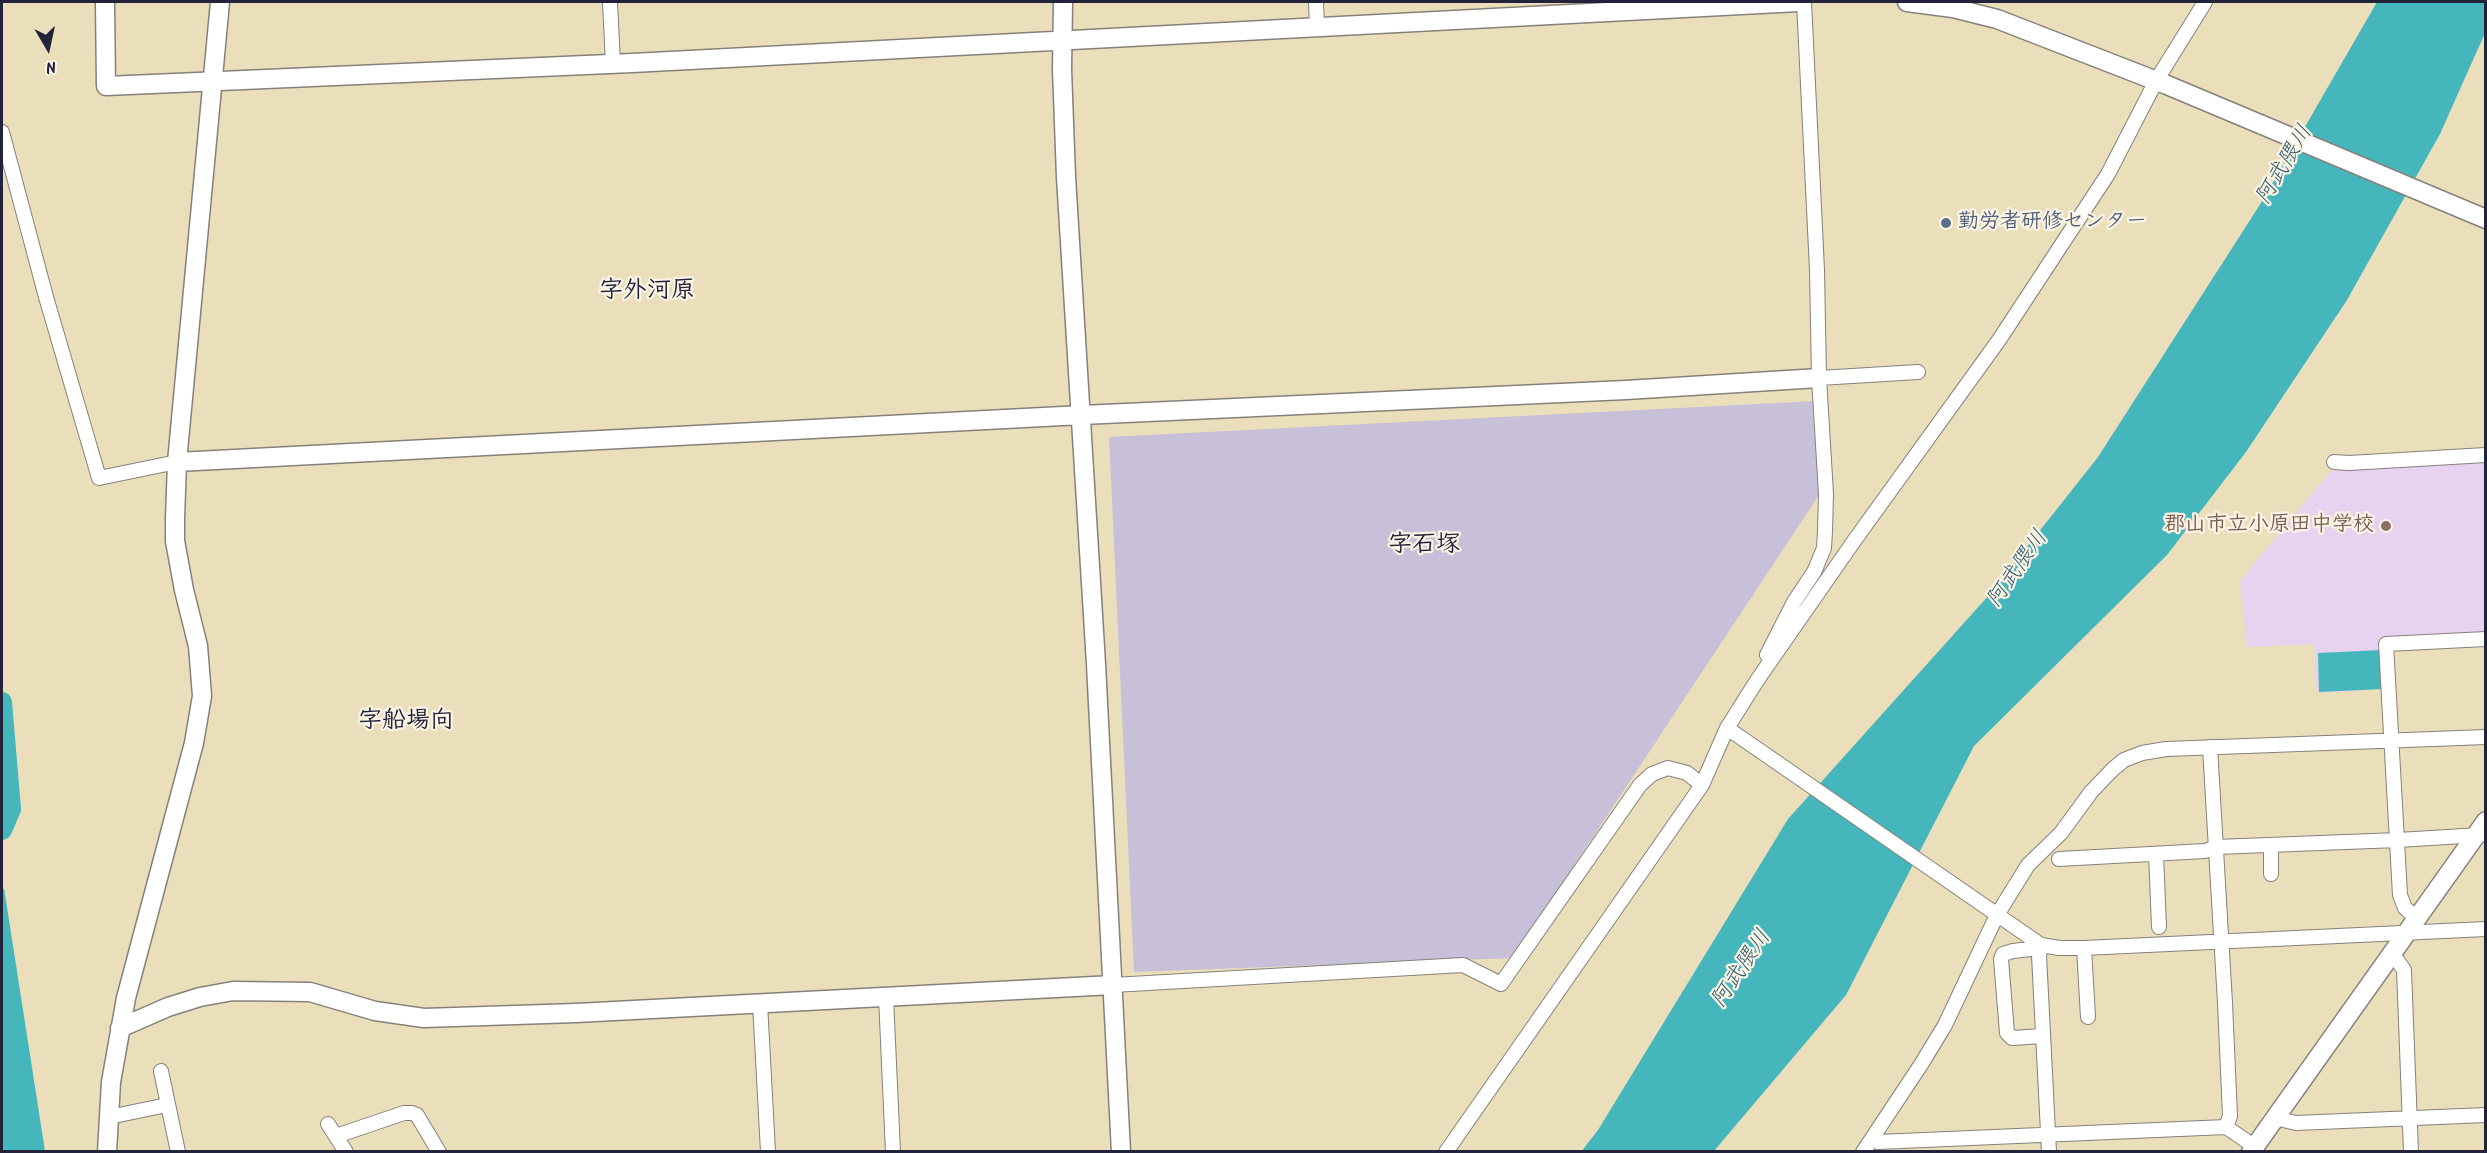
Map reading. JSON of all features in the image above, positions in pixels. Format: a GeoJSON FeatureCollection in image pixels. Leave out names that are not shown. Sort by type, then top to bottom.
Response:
{"type":"FeatureCollection","features":[{"type":"Feature","properties":{"kind":"street"},"geometry":{"type":"LineString","coordinates":[[105,2],[106,86],[1062,42],[1626,7],[1799,2]]}},
{"type":"Feature","properties":{"kind":"street"},"geometry":{"type":"LineString","coordinates":[[107,1152],[111,1082],[126,998],[194,743],[202,696],[198,646],[175,541],[177,462],[220,2]]}},
{"type":"Feature","properties":{"kind":"street"},"geometry":{"type":"LineString","coordinates":[[610,2],[613,64]]}},
{"type":"Feature","properties":{"kind":"street"},"geometry":{"type":"LineString","coordinates":[[1063,2],[1062,42],[1075,343],[1082,415],[1121,1152]]}},
{"type":"Feature","properties":{"kind":"street"},"geometry":{"type":"LineString","coordinates":[[1316,2],[1317,27]]}},
{"type":"Feature","properties":{"kind":"street"},"geometry":{"type":"LineString","coordinates":[[1446,1152],[1702,785],[1758,679],[1769,650],[1794,602],[1814,572],[1824,548],[1826,494],[1819,378],[1816,249],[1804,2]]}},
{"type":"Feature","properties":{"kind":"street"},"geometry":{"type":"LineString","coordinates":[[1907,2],[1953,8],[1997,19],[2162,83],[2486,219]]}},
{"type":"Feature","properties":{"kind":"street"},"geometry":{"type":"LineString","coordinates":[[1758,679],[2005,330],[2108,174],[2162,83],[2205,2]]}},
{"type":"Feature","properties":{"kind":"street"},"geometry":{"type":"LineString","coordinates":[[2,132],[46,297],[99,478],[177,462],[1082,415],[1626,390],[1917,372]]}},
{"type":"Feature","properties":{"kind":"street"},"geometry":{"type":"LineString","coordinates":[[2334,462],[2486,455]]}},
{"type":"Feature","properties":{"kind":"street"},"geometry":{"type":"LineString","coordinates":[[2412,926],[2402,902],[2386,644],[2486,639]]}},
{"type":"Feature","properties":{"kind":"street"},"geometry":{"type":"LineString","coordinates":[[1732,731],[1986,905],[2040,947]]}},
{"type":"Feature","properties":{"kind":"street"},"geometry":{"type":"LineString","coordinates":[[1870,1146],[1945,1025],[1997,915],[2035,856],[2061,833],[2091,792],[2124,760],[2142,753],[2210,747],[2486,737]]}},
{"type":"Feature","properties":{"kind":"street"},"geometry":{"type":"LineString","coordinates":[[2210,747],[2230,1116],[2226,1127]]}},
{"type":"Feature","properties":{"kind":"street"},"geometry":{"type":"LineString","coordinates":[[120,1028],[168,1007],[200,997],[233,991],[310,992],[375,1011],[424,1018],[576,1014],[1463,965],[1502,984],[1640,785],[1652,774],[1668,768],[1687,773],[1702,785]]}},
{"type":"Feature","properties":{"kind":"street"},"geometry":{"type":"LineString","coordinates":[[2059,859],[2205,851],[2216,847],[2398,840],[2482,830]]}},
{"type":"Feature","properties":{"kind":"street"},"geometry":{"type":"LineString","coordinates":[[1870,1146],[1898,1141],[2226,1127],[2253,1149],[2482,830]]}},
{"type":"Feature","properties":{"kind":"street"},"geometry":{"type":"LineString","coordinates":[[2271,845],[2271,874]]}},
{"type":"Feature","properties":{"kind":"street"},"geometry":{"type":"LineString","coordinates":[[2156,854],[2159,927]]}},
{"type":"Feature","properties":{"kind":"street"},"geometry":{"type":"LineString","coordinates":[[2043,1036],[2012,1038],[2007,1033],[2001,959],[2003,954],[2040,947],[2084,948],[2222,941],[2412,926],[2486,929]]}},
{"type":"Feature","properties":{"kind":"street"},"geometry":{"type":"LineString","coordinates":[[2040,947],[2049,1152]]}},
{"type":"Feature","properties":{"kind":"street"},"geometry":{"type":"LineString","coordinates":[[2084,948],[2088,1017]]}},
{"type":"Feature","properties":{"kind":"street"},"geometry":{"type":"LineString","coordinates":[[2392,953],[2404,970],[2411,1152]]}},
{"type":"Feature","properties":{"kind":"street"},"geometry":{"type":"LineString","coordinates":[[886,997],[893,1152]]}},
{"type":"Feature","properties":{"kind":"street"},"geometry":{"type":"LineString","coordinates":[[760,1003],[768,1152]]}},
{"type":"Feature","properties":{"kind":"street"},"geometry":{"type":"LineString","coordinates":[[161,1071],[178,1152]]}},
{"type":"Feature","properties":{"kind":"street"},"geometry":{"type":"LineString","coordinates":[[109,1117],[167,1105]]}},
{"type":"Feature","properties":{"kind":"street"},"geometry":{"type":"LineString","coordinates":[[346,1152],[332,1130],[404,1113],[417,1115],[439,1152]]}},
{"type":"Feature","properties":{"kind":"street"},"geometry":{"type":"LineString","coordinates":[[2275,1118],[2296,1123],[2486,1115]]}},
{"type":"Feature","properties":{"kind":"street"},"geometry":{"type":"LineString","coordinates":[[1898,1141],[1900,1146],[1910,1152]]}},
{"type":"Feature","properties":{"kind":"shaded area"},"geometry":{"type":"Polygon","coordinates":[[[1816,401],[1819,495],[1513,958],[1134,972],[1109,437],[1816,401]]]}},
{"type":"Feature","properties":{"kind":"shaded area","name":"郡山市立小原田中学校"},"geometry":{"type":"Polygon","coordinates":[[[2485,461],[2485,635],[2381,640],[2383,689],[2317,693],[2314,644],[2247,647],[2240,581],[2331,471],[2485,461]]]}},
{"type":"Feature","properties":{"kind":"water","name":"阿武隈川"},"geometry":{"type":"Polygon","coordinates":[[[2377,2],[2485,2],[2485,33],[2440,134],[2347,300],[2246,452],[2167,555],[1974,746],[1846,995],[1714,1151],[1581,1152],[1598,1130],[1788,819],[1989,595],[2098,457],[2261,203],[2377,2]]]}},
{"type":"Feature","properties":{"kind":"water"},"geometry":{"type":"Polygon","coordinates":[[[2381,650],[2383,689],[2319,692],[2318,653],[2381,650]]]}},
{"type":"Feature","properties":{"kind":"water"},"geometry":{"type":"Polygon","coordinates":[[[4,888],[45,1151],[2,1151],[2,892],[4,888]]]}},
{"type":"Feature","properties":{"kind":"waterway"},"geometry":{"type":"LineString","coordinates":[[2,702],[11,809],[2,830]]}},
{"type":"Feature","properties":{"kind":"place","name":"勤労者研修センター"},"geometry":{"type":"Point","coordinates":[1946,223]}},
{"type":"Feature","properties":{"kind":"place","name":"郡山市立小原田中学校"},"geometry":{"type":"Point","coordinates":[2386,526]}},
{"type":"Feature","properties":{"kind":"district","name":"字外河原"},"geometry":{"type":"Point","coordinates":[647,293]}},
{"type":"Feature","properties":{"kind":"district","name":"字石塚"},"geometry":{"type":"Point","coordinates":[1424,547]}},
{"type":"Feature","properties":{"kind":"district","name":"字船場向"},"geometry":{"type":"Point","coordinates":[406,723]}}]}
